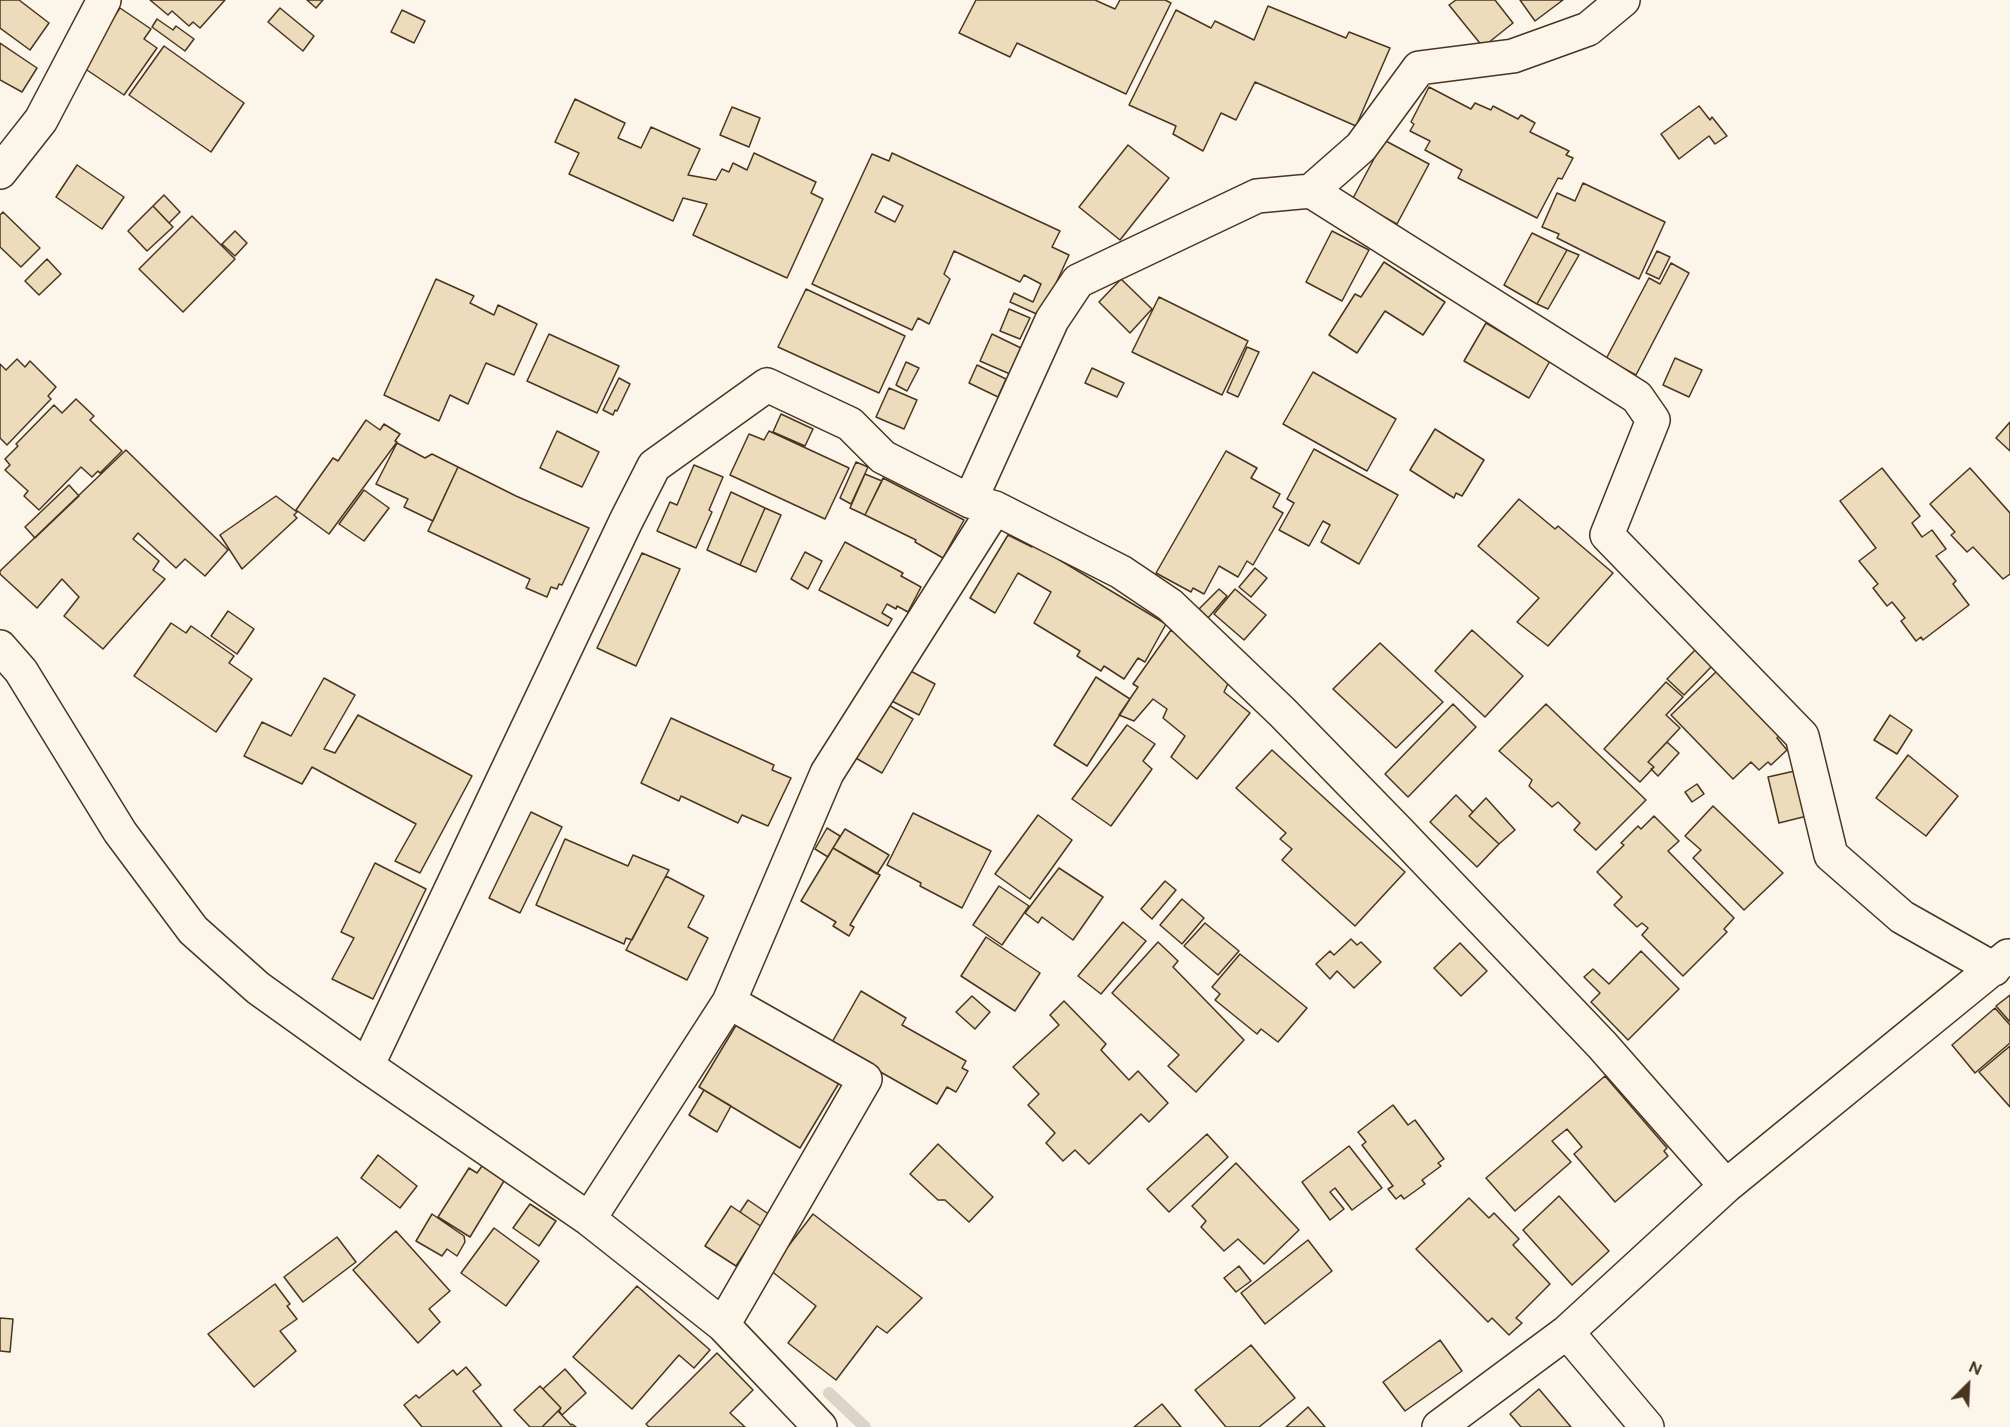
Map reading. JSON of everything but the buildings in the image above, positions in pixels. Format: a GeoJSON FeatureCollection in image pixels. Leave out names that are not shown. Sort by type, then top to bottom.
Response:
{"type":"FeatureCollection","features":[{"type":"Feature","properties":{"kind":"street"},"geometry":{"type":"LineString","coordinates":[[0,172],[41,120],[104,0]]}},
{"type":"Feature","properties":{"kind":"street"},"geometry":{"type":"LineString","coordinates":[[589,1219],[729,1002],[827,774],[982,505],[1052,320],[1078,282],[1257,196],[1311,191],[1360,147],[1419,68],[1512,56],[1588,29],[1623,0]]}},
{"type":"Feature","properties":{"kind":"street"},"geometry":{"type":"LineString","coordinates":[[1311,191],[1638,397],[1653,420],[1607,536],[1802,736],[1831,855],[1902,917],[2002,962],[1726,1186],[1567,1332],[1439,1427]]}},
{"type":"Feature","properties":{"kind":"street"},"geometry":{"type":"LineString","coordinates":[[367,1066],[654,466],[767,385],[850,424],[883,457],[1121,572],[1170,606],[1282,712],[1406,839],[1602,1045],[1726,1186]]}},
{"type":"Feature","properties":{"kind":"street"},"geometry":{"type":"LineString","coordinates":[[0,646],[21,671],[120,832],[193,930],[258,988],[589,1219],[723,1325],[820,1427]]}},
{"type":"Feature","properties":{"kind":"street"},"geometry":{"type":"LineString","coordinates":[[723,1325],[865,1079],[729,1002]]}},
{"type":"Feature","properties":{"kind":"street"},"geometry":{"type":"LineString","coordinates":[[1567,1332],[1647,1427]]}},
{"type":"Feature","properties":{"kind":"waterway"},"geometry":{"type":"LineString","coordinates":[[829,1393],[865,1427]]}}]}
